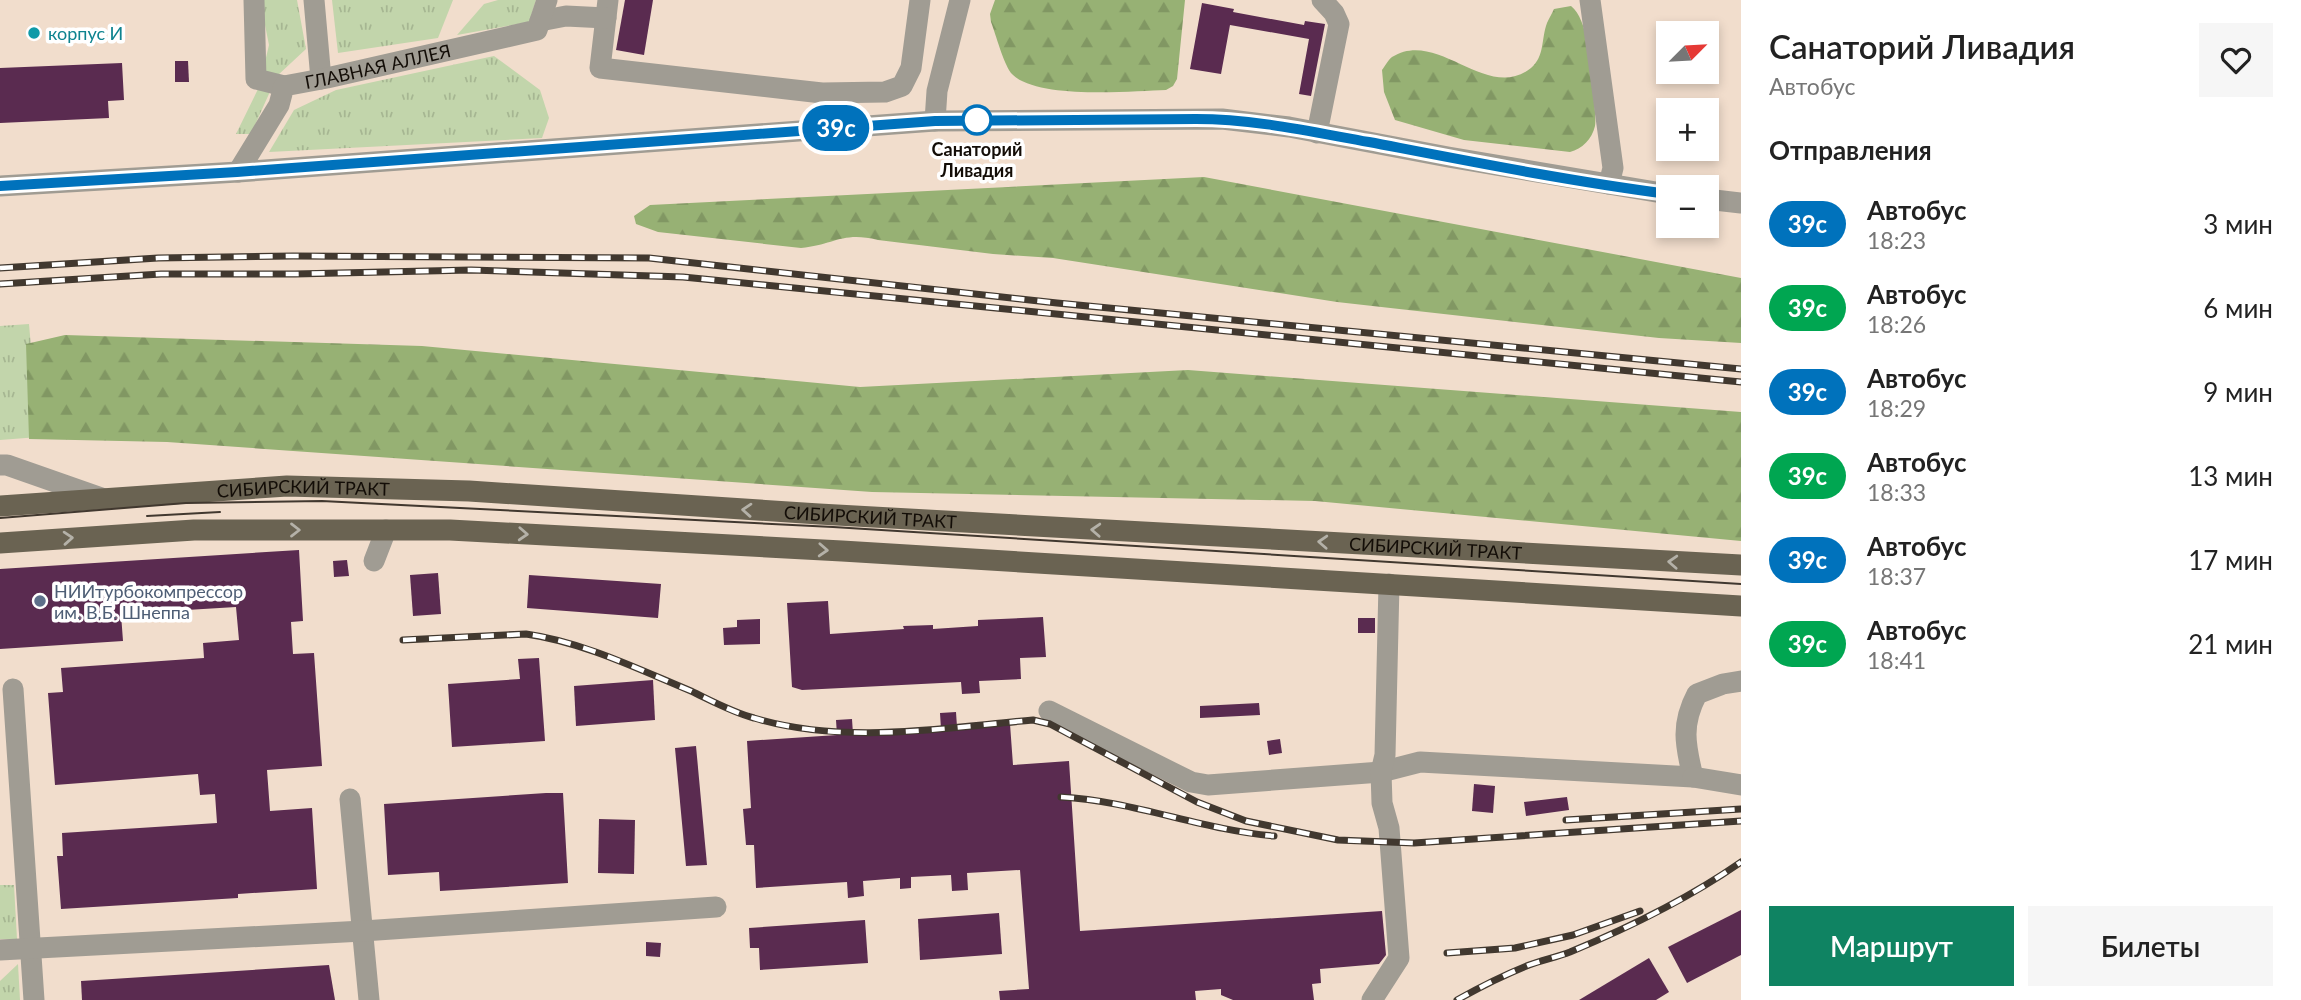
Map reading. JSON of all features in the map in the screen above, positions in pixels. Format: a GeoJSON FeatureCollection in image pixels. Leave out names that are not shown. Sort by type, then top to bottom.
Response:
{"type":"FeatureCollection","features":[{"type":"Feature","properties":{"kind":"main road","name":"СИБИРСКИЙ ТРАКТ"},"geometry":{"type":"LineString","coordinates":[[0,506],[287,485],[468,491],[819,514],[1741,565]]}},
{"type":"Feature","properties":{"kind":"main road","name":"СИБИРСКИЙ ТРАКТ"},"geometry":{"type":"LineString","coordinates":[[0,543],[194,530],[450,530],[1741,606]]}},
{"type":"Feature","properties":{"kind":"street"},"geometry":{"type":"LineString","coordinates":[[254,0],[257,79],[284,86]]}},
{"type":"Feature","properties":{"kind":"street"},"geometry":{"type":"LineString","coordinates":[[314,0],[321,79]]}},
{"type":"Feature","properties":{"kind":"street"},"geometry":{"type":"LineString","coordinates":[[547,0],[540,21],[607,9],[600,68],[822,93],[885,92],[902,86],[911,68],[920,0]]}},
{"type":"Feature","properties":{"kind":"street"},"geometry":{"type":"LineString","coordinates":[[935,121],[937,92],[960,0]]}},
{"type":"Feature","properties":{"kind":"street"},"geometry":{"type":"LineString","coordinates":[[1317,133],[1339,24],[1334,13],[1322,0]]}},
{"type":"Feature","properties":{"kind":"street"},"geometry":{"type":"LineString","coordinates":[[1590,0],[1614,168],[1609,184]]}},
{"type":"Feature","properties":{"kind":"street","name":"ГЛАВНАЯ АЛЛЕЯ"},"geometry":{"type":"LineString","coordinates":[[237,172],[279,105],[284,86],[537,30],[540,21]]}},
{"type":"Feature","properties":{"kind":"street"},"geometry":{"type":"LineString","coordinates":[[0,186],[237,172],[935,121],[1222,119],[1656,192]]}},
{"type":"Feature","properties":{"kind":"street"},"geometry":{"type":"LineString","coordinates":[[1719,200],[1741,203]]}},
{"type":"Feature","properties":{"kind":"street"},"geometry":{"type":"LineString","coordinates":[[0,465],[7,464],[106,500]]}},
{"type":"Feature","properties":{"kind":"street"},"geometry":{"type":"LineString","coordinates":[[374,561],[386,530]]}},
{"type":"Feature","properties":{"kind":"street"},"geometry":{"type":"LineString","coordinates":[[1371,1000],[1399,958],[1390,828],[1382,803],[1381,772],[1385,755],[1389,584]]}},
{"type":"Feature","properties":{"kind":"street"},"geometry":{"type":"LineString","coordinates":[[1693,777],[1686,748],[1687,713],[1697,694],[1723,684],[1741,681]]}},
{"type":"Feature","properties":{"kind":"street"},"geometry":{"type":"LineString","coordinates":[[13,689],[34,1000]]}},
{"type":"Feature","properties":{"kind":"street"},"geometry":{"type":"LineString","coordinates":[[1049,711],[1191,782],[1208,785],[1381,772],[1420,762],[1693,777],[1741,785]]}},
{"type":"Feature","properties":{"kind":"street"},"geometry":{"type":"LineString","coordinates":[[350,799],[369,1000]]}},
{"type":"Feature","properties":{"kind":"street"},"geometry":{"type":"LineString","coordinates":[[0,950],[363,931],[716,907]]}},
{"type":"Feature","properties":{"kind":"green space"},"geometry":{"type":"Polygon","coordinates":[[[260,0],[297,0],[306,49],[277,76],[251,134],[236,134],[259,87],[269,45],[260,0]]]}},
{"type":"Feature","properties":{"kind":"green space"},"geometry":{"type":"Polygon","coordinates":[[[332,0],[453,0],[438,38],[338,53],[332,0]]]}},
{"type":"Feature","properties":{"kind":"green space"},"geometry":{"type":"Polygon","coordinates":[[[498,0],[536,0],[529,22],[457,35],[484,4],[498,0]]]}},
{"type":"Feature","properties":{"kind":"green space"},"geometry":{"type":"Polygon","coordinates":[[[995,0],[1185,0],[1177,79],[1173,86],[1166,90],[1108,92],[1061,91],[1023,82],[1011,73],[1005,62],[991,22],[990,14],[995,0]]]}},
{"type":"Feature","properties":{"kind":"green space"},"geometry":{"type":"Polygon","coordinates":[[[1571,6],[1579,17],[1587,39],[1595,110],[1594,131],[1579,148],[1570,152],[1464,140],[1395,120],[1384,92],[1382,70],[1392,57],[1409,51],[1427,51],[1497,77],[1514,76],[1531,68],[1539,58],[1545,29],[1554,9],[1571,6]]]}},
{"type":"Feature","properties":{"kind":"green space"},"geometry":{"type":"Polygon","coordinates":[[[494,56],[540,90],[549,118],[542,138],[269,152],[294,110],[336,90],[494,56]]]}},
{"type":"Feature","properties":{"kind":"green space"},"geometry":{"type":"Polygon","coordinates":[[[1204,177],[1741,278],[1741,343],[1659,338],[1337,302],[1053,258],[993,254],[866,238],[847,238],[801,248],[658,232],[636,224],[634,216],[650,205],[1204,177]]]}},
{"type":"Feature","properties":{"kind":"green space"},"geometry":{"type":"Polygon","coordinates":[[[29,324],[39,437],[0,440],[0,326],[29,324]]]}},
{"type":"Feature","properties":{"kind":"green space"},"geometry":{"type":"Polygon","coordinates":[[[65,335],[422,346],[860,387],[1188,370],[1741,412],[1741,541],[1315,501],[872,492],[167,442],[29,439],[26,344],[65,335]]]}},
{"type":"Feature","properties":{"kind":"green space"},"geometry":{"type":"Polygon","coordinates":[[[0,885],[14,885],[17,939],[0,939],[0,885]]]}},
{"type":"Feature","properties":{"kind":"green space"},"geometry":{"type":"Polygon","coordinates":[[[18,964],[20,1000],[0,1000],[0,981],[18,964]]]}},
{"type":"Feature","properties":{"kind":"building"},"geometry":{"type":"Polygon","coordinates":[[[625,0],[653,0],[644,55],[616,50],[625,0]]]}},
{"type":"Feature","properties":{"kind":"building"},"geometry":{"type":"Polygon","coordinates":[[[1202,3],[1234,9],[1233,12],[1304,25],[1305,21],[1325,24],[1311,96],[1299,94],[1309,39],[1230,25],[1221,74],[1190,69],[1202,3]]]}},
{"type":"Feature","properties":{"kind":"building"},"geometry":{"type":"Polygon","coordinates":[[[175,61],[188,61],[189,82],[175,82],[175,61]]]}},
{"type":"Feature","properties":{"kind":"building","name":"корпус И"},"geometry":{"type":"Polygon","coordinates":[[[122,63],[124,100],[108,101],[109,118],[0,123],[0,68],[122,63]]]}},
{"type":"Feature","properties":{"kind":"building"},"geometry":{"type":"Polygon","coordinates":[[[299,550],[303,621],[291,622],[293,654],[314,653],[322,766],[267,770],[270,811],[312,808],[317,889],[238,894],[238,898],[61,909],[57,856],[63,856],[62,833],[217,823],[215,794],[200,795],[198,774],[55,785],[48,693],[63,692],[61,668],[204,658],[203,643],[239,640],[236,607],[121,614],[123,641],[0,649],[0,569],[299,550]]]}},
{"type":"Feature","properties":{"kind":"building"},"geometry":{"type":"Polygon","coordinates":[[[347,560],[349,576],[334,577],[333,561],[347,560]]]}},
{"type":"Feature","properties":{"kind":"building"},"geometry":{"type":"Polygon","coordinates":[[[438,573],[441,614],[413,616],[410,575],[438,573]]]}},
{"type":"Feature","properties":{"kind":"building"},"geometry":{"type":"Polygon","coordinates":[[[529,575],[661,584],[658,618],[527,608],[529,575]]]}},
{"type":"Feature","properties":{"kind":"building"},"geometry":{"type":"Polygon","coordinates":[[[828,601],[830,634],[904,629],[903,626],[933,625],[933,629],[978,626],[978,620],[1043,617],[1046,657],[1020,658],[1021,679],[979,681],[980,693],[962,694],[961,682],[802,690],[792,687],[787,603],[828,601]]]}},
{"type":"Feature","properties":{"kind":"building"},"geometry":{"type":"Polygon","coordinates":[[[1358,618],[1375,618],[1375,633],[1358,633],[1358,618]]]}},
{"type":"Feature","properties":{"kind":"building"},"geometry":{"type":"Polygon","coordinates":[[[760,619],[760,644],[724,645],[723,628],[737,627],[737,620],[760,619]]]}},
{"type":"Feature","properties":{"kind":"building"},"geometry":{"type":"Polygon","coordinates":[[[539,658],[545,741],[452,747],[448,684],[520,679],[518,659],[539,658]]]}},
{"type":"Feature","properties":{"kind":"building"},"geometry":{"type":"Polygon","coordinates":[[[653,680],[655,720],[576,726],[574,686],[653,680]]]}},
{"type":"Feature","properties":{"kind":"building"},"geometry":{"type":"Polygon","coordinates":[[[1259,703],[1260,715],[1200,718],[1200,706],[1259,703]]]}},
{"type":"Feature","properties":{"kind":"building"},"geometry":{"type":"Polygon","coordinates":[[[956,712],[957,727],[1010,724],[1013,765],[1069,761],[1080,931],[1382,911],[1386,955],[1379,964],[1320,969],[1321,983],[1312,984],[1314,1000],[1233,1000],[1221,995],[1221,989],[1195,991],[1196,1000],[1000,1000],[999,991],[1029,989],[1020,870],[967,873],[968,890],[952,891],[951,875],[911,877],[911,888],[900,889],[900,878],[863,881],[864,896],[848,898],[847,882],[756,888],[754,845],[746,845],[743,809],[751,808],[747,741],[837,735],[836,720],[852,719],[853,734],[941,729],[940,713],[956,712]]]}},
{"type":"Feature","properties":{"kind":"building"},"geometry":{"type":"Polygon","coordinates":[[[1280,739],[1282,753],[1269,755],[1267,741],[1280,739]]]}},
{"type":"Feature","properties":{"kind":"building"},"geometry":{"type":"Polygon","coordinates":[[[696,746],[707,865],[686,866],[675,748],[696,746]]]}},
{"type":"Feature","properties":{"kind":"building"},"geometry":{"type":"Polygon","coordinates":[[[1474,784],[1495,786],[1493,813],[1472,811],[1474,784]]]}},
{"type":"Feature","properties":{"kind":"building"},"geometry":{"type":"Polygon","coordinates":[[[563,793],[568,883],[440,891],[439,872],[388,875],[384,804],[563,793]]]}},
{"type":"Feature","properties":{"kind":"building"},"geometry":{"type":"Polygon","coordinates":[[[1567,797],[1569,810],[1526,816],[1524,802],[1567,797]]]}},
{"type":"Feature","properties":{"kind":"building"},"geometry":{"type":"Polygon","coordinates":[[[599,819],[635,820],[634,874],[598,873],[599,819]]]}},
{"type":"Feature","properties":{"kind":"building"},"geometry":{"type":"Polygon","coordinates":[[[1741,910],[1741,955],[1687,983],[1668,947],[1741,910]]]}},
{"type":"Feature","properties":{"kind":"building"},"geometry":{"type":"Polygon","coordinates":[[[999,913],[1002,954],[920,960],[918,919],[999,913]]]}},
{"type":"Feature","properties":{"kind":"building"},"geometry":{"type":"Polygon","coordinates":[[[865,920],[868,963],[760,970],[759,948],[750,948],[749,928],[865,920]]]}},
{"type":"Feature","properties":{"kind":"building"},"geometry":{"type":"Polygon","coordinates":[[[646,942],[661,943],[660,957],[646,956],[646,942]]]}},
{"type":"Feature","properties":{"kind":"building"},"geometry":{"type":"Polygon","coordinates":[[[1649,958],[1669,992],[1656,1000],[1579,1000],[1649,958]]]}},
{"type":"Feature","properties":{"kind":"building"},"geometry":{"type":"Polygon","coordinates":[[[329,965],[335,1000],[82,1000],[81,981],[329,965]]]}},
{"type":"Feature","properties":{"kind":"tram line"},"geometry":{"type":"LineString","coordinates":[[0,518],[186,503],[322,501],[833,527],[1741,584]]}},
{"type":"Feature","properties":{"kind":"tram line"},"geometry":{"type":"LineString","coordinates":[[147,516],[220,512]]}},
{"type":"Feature","properties":{"kind":"railway"},"geometry":{"type":"LineString","coordinates":[[0,268],[158,258],[649,258],[1057,303],[1741,369]]}},
{"type":"Feature","properties":{"kind":"railway"},"geometry":{"type":"LineString","coordinates":[[0,284],[161,274],[471,270],[683,277],[1741,382]]}},
{"type":"Feature","properties":{"kind":"railway"},"geometry":{"type":"LineString","coordinates":[[403,640],[526,634],[547,638],[610,657],[746,716],[823,731],[893,732],[1033,720],[1050,724],[1197,802],[1246,821],[1338,840],[1414,843],[1741,821]]}},
{"type":"Feature","properties":{"kind":"railway"},"geometry":{"type":"LineString","coordinates":[[1061,797],[1115,804],[1221,828],[1274,836]]}},
{"type":"Feature","properties":{"kind":"railway"},"geometry":{"type":"LineString","coordinates":[[1566,820],[1741,809]]}},
{"type":"Feature","properties":{"kind":"railway"},"geometry":{"type":"LineString","coordinates":[[1457,1000],[1492,981],[1534,963],[1570,952],[1636,922],[1679,900],[1741,862]]}},
{"type":"Feature","properties":{"kind":"railway"},"geometry":{"type":"LineString","coordinates":[[1447,953],[1515,948],[1573,935],[1640,911]]}},
{"type":"Feature","properties":{"kind":"bus line","name":"39c"},"geometry":{"type":"LineString","coordinates":[[0,186],[237,172],[935,121],[1068,118],[1222,119],[1289,127],[1656,192]]}},
{"type":"Feature","properties":{"kind":"place","name":"корпус И"},"geometry":{"type":"Point","coordinates":[34,33]}},
{"type":"Feature","properties":{"kind":"place","name":"Санаторий Ливадия"},"geometry":{"type":"Point","coordinates":[977,120]}},
{"type":"Feature","properties":{"kind":"place","name":"НИИтурбокомпрессор им. В.Б. Шнеппа"},"geometry":{"type":"Point","coordinates":[40,601]}}]}
